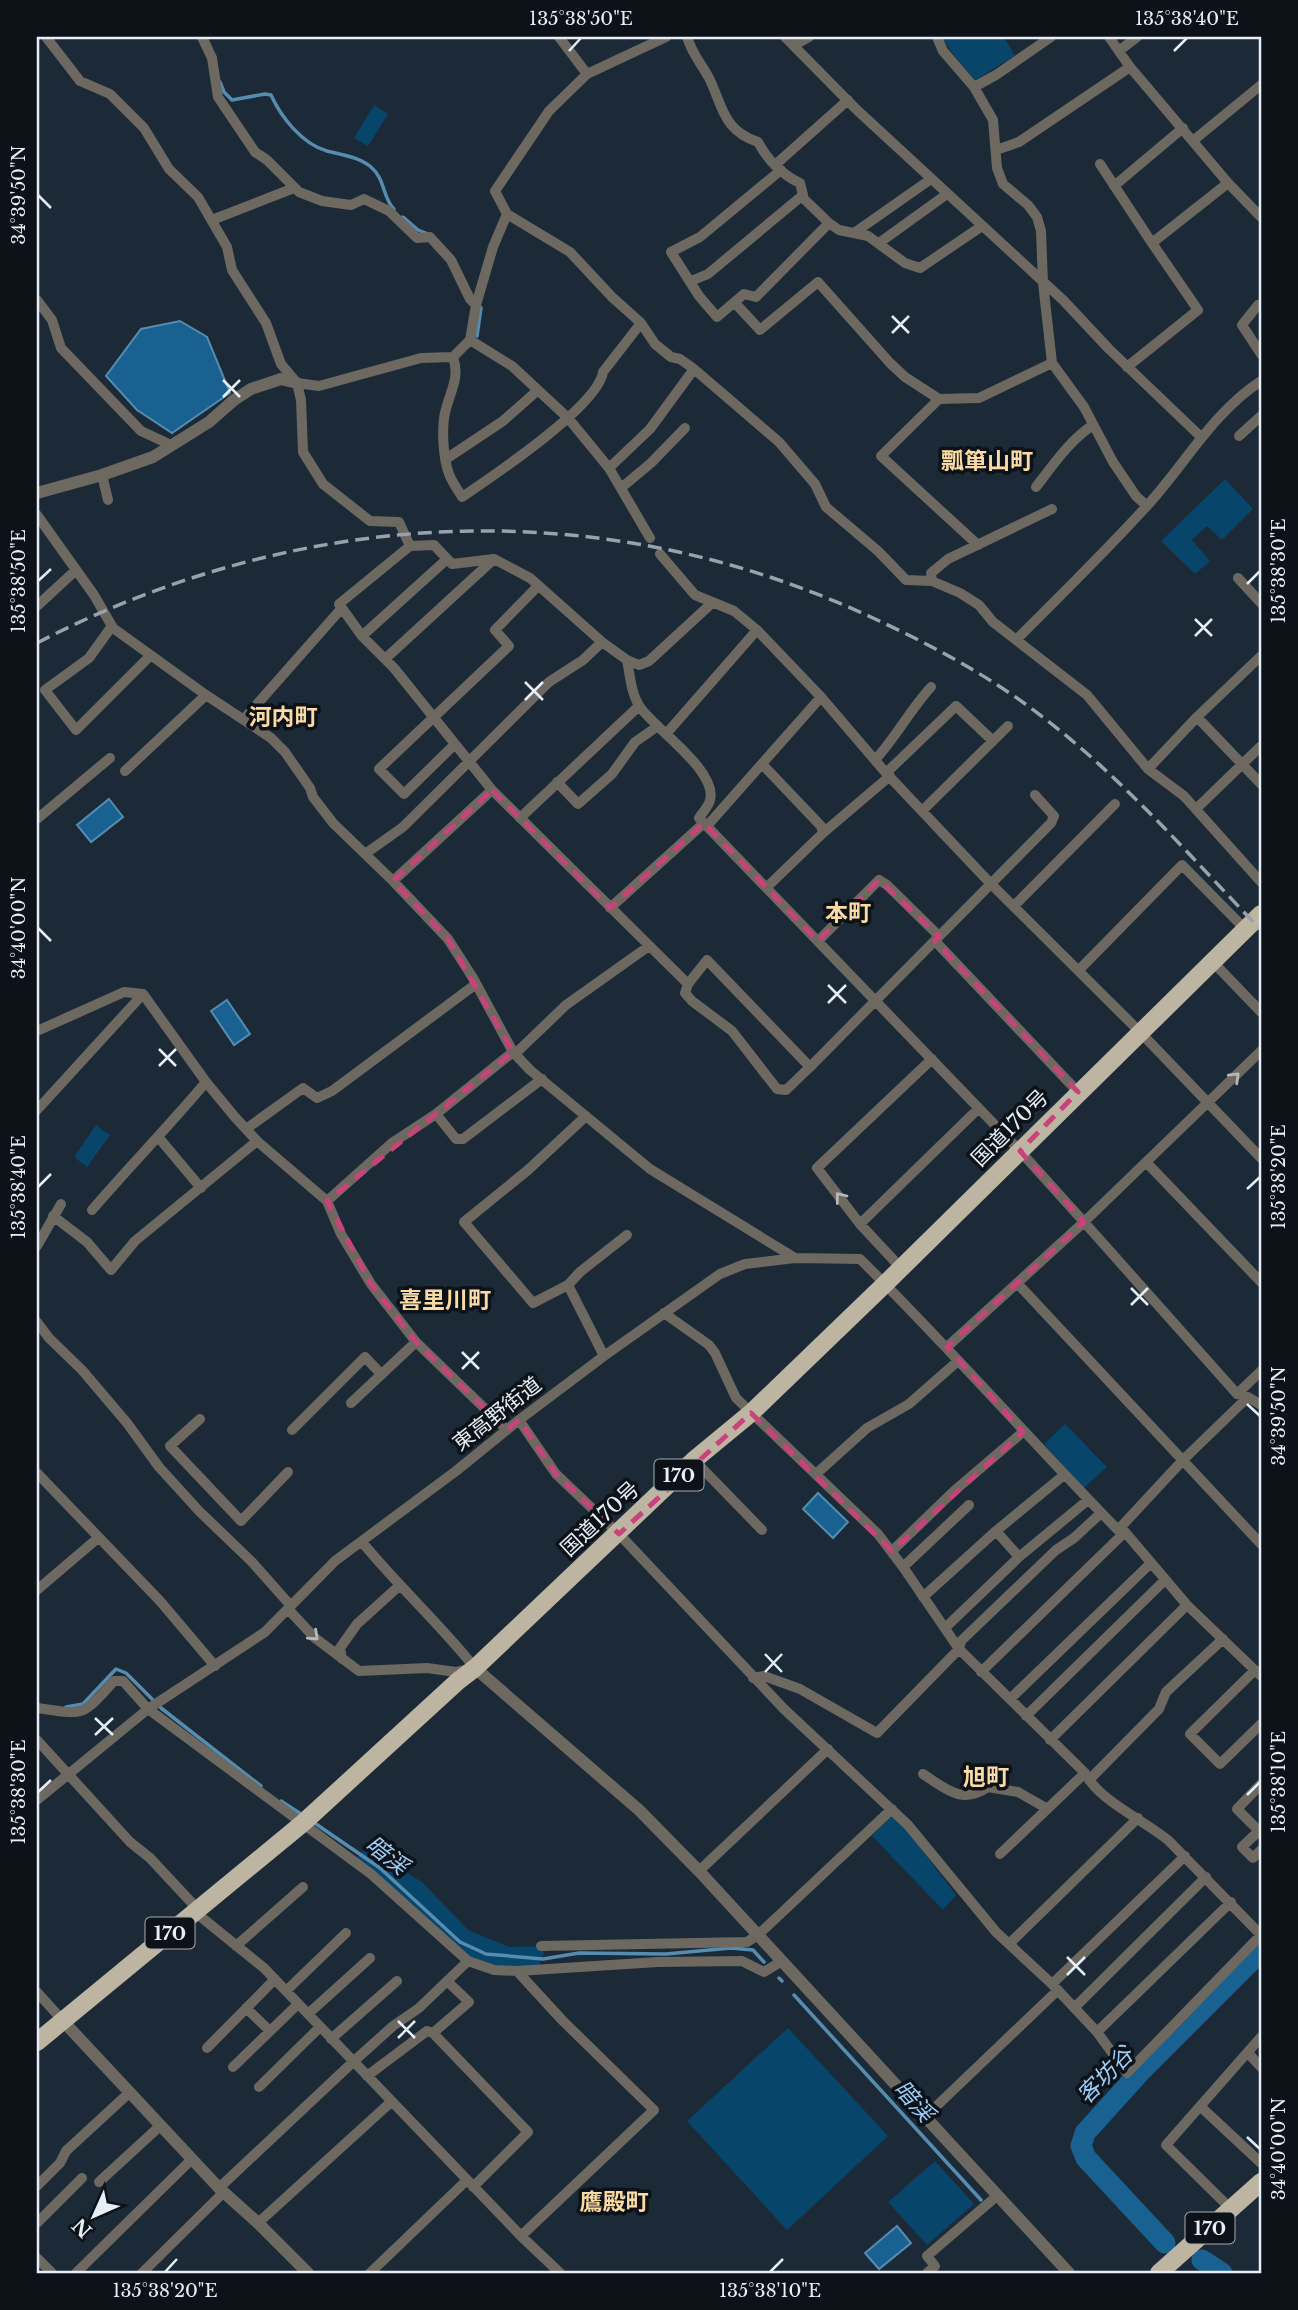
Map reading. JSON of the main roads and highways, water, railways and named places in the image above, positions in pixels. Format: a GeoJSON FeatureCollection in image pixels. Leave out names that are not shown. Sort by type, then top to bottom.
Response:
{"type":"FeatureCollection","features":[{"type":"Feature","properties":{"kind":"highway","name":"国道170号"},"geometry":{"type":"LineString","coordinates":[[37,2042],[306,1820],[475,1668],[694,1460],[751,1413],[1261,914]]}},
{"type":"Feature","properties":{"kind":"highway","name":"170"},"geometry":{"type":"LineString","coordinates":[[1159,2273],[1261,2182]]}},
{"type":"Feature","properties":{"kind":"waterway"},"geometry":{"type":"LineString","coordinates":[[220,82],[224,92],[232,100],[271,95],[287,121],[309,142],[367,164],[376,173],[394,209]]}},
{"type":"Feature","properties":{"kind":"waterway"},"geometry":{"type":"LineString","coordinates":[[403,217],[418,230],[428,234]]}},
{"type":"Feature","properties":{"kind":"waterway"},"geometry":{"type":"LineString","coordinates":[[477,336],[481,308],[478,304]]}},
{"type":"Feature","properties":{"kind":"waterway","name":"暗渓"},"geometry":{"type":"LineString","coordinates":[[66,1707],[83,1704],[116,1669],[126,1673],[161,1708],[261,1786]]}},
{"type":"Feature","properties":{"kind":"waterway","name":"暗渓"},"geometry":{"type":"LineString","coordinates":[[281,1801],[304,1816]]}},
{"type":"Feature","properties":{"kind":"waterway","name":"暗渓"},"geometry":{"type":"LineString","coordinates":[[313,1822],[380,1868],[460,1942],[486,1954],[543,1959],[579,1953],[666,1954],[731,1948],[753,1950],[764,1962]]}},
{"type":"Feature","properties":{"kind":"waterway","name":"客坊谷"},"geometry":{"type":"LineString","coordinates":[[1165,2243],[1086,2158],[1081,2146],[1085,2133],[1141,2071],[1261,1951]]}},
{"type":"Feature","properties":{"kind":"waterway","name":"暗渓"},"geometry":{"type":"LineString","coordinates":[[779,1978],[782,1981]]}},
{"type":"Feature","properties":{"kind":"waterway","name":"暗渓"},"geometry":{"type":"LineString","coordinates":[[794,1995],[981,2200]]}},
{"type":"Feature","properties":{"kind":"waterway","name":"客坊谷"},"geometry":{"type":"LineString","coordinates":[[1202,2260],[1222,2273]]}},
{"type":"Feature","properties":{"kind":"railway"},"geometry":{"type":"LineString","coordinates":[[37,643],[138,597],[241,563],[346,541],[452,532],[559,534],[665,549],[770,577],[873,618],[991,681],[1060,731],[1121,784],[1261,930]]}},
{"type":"Feature","properties":{"kind":"district","name":"瓢箪山町"},"geometry":{"type":"Point","coordinates":[987,461]}},
{"type":"Feature","properties":{"kind":"district","name":"河内町"},"geometry":{"type":"Point","coordinates":[283,717]}},
{"type":"Feature","properties":{"kind":"district","name":"本町"},"geometry":{"type":"Point","coordinates":[848,913]}},
{"type":"Feature","properties":{"kind":"district","name":"喜里川町"},"geometry":{"type":"Point","coordinates":[445,1300]}},
{"type":"Feature","properties":{"kind":"district","name":"旭町"},"geometry":{"type":"Point","coordinates":[986,1777]}},
{"type":"Feature","properties":{"kind":"district","name":"鷹殿町"},"geometry":{"type":"Point","coordinates":[614,2202]}}]}
